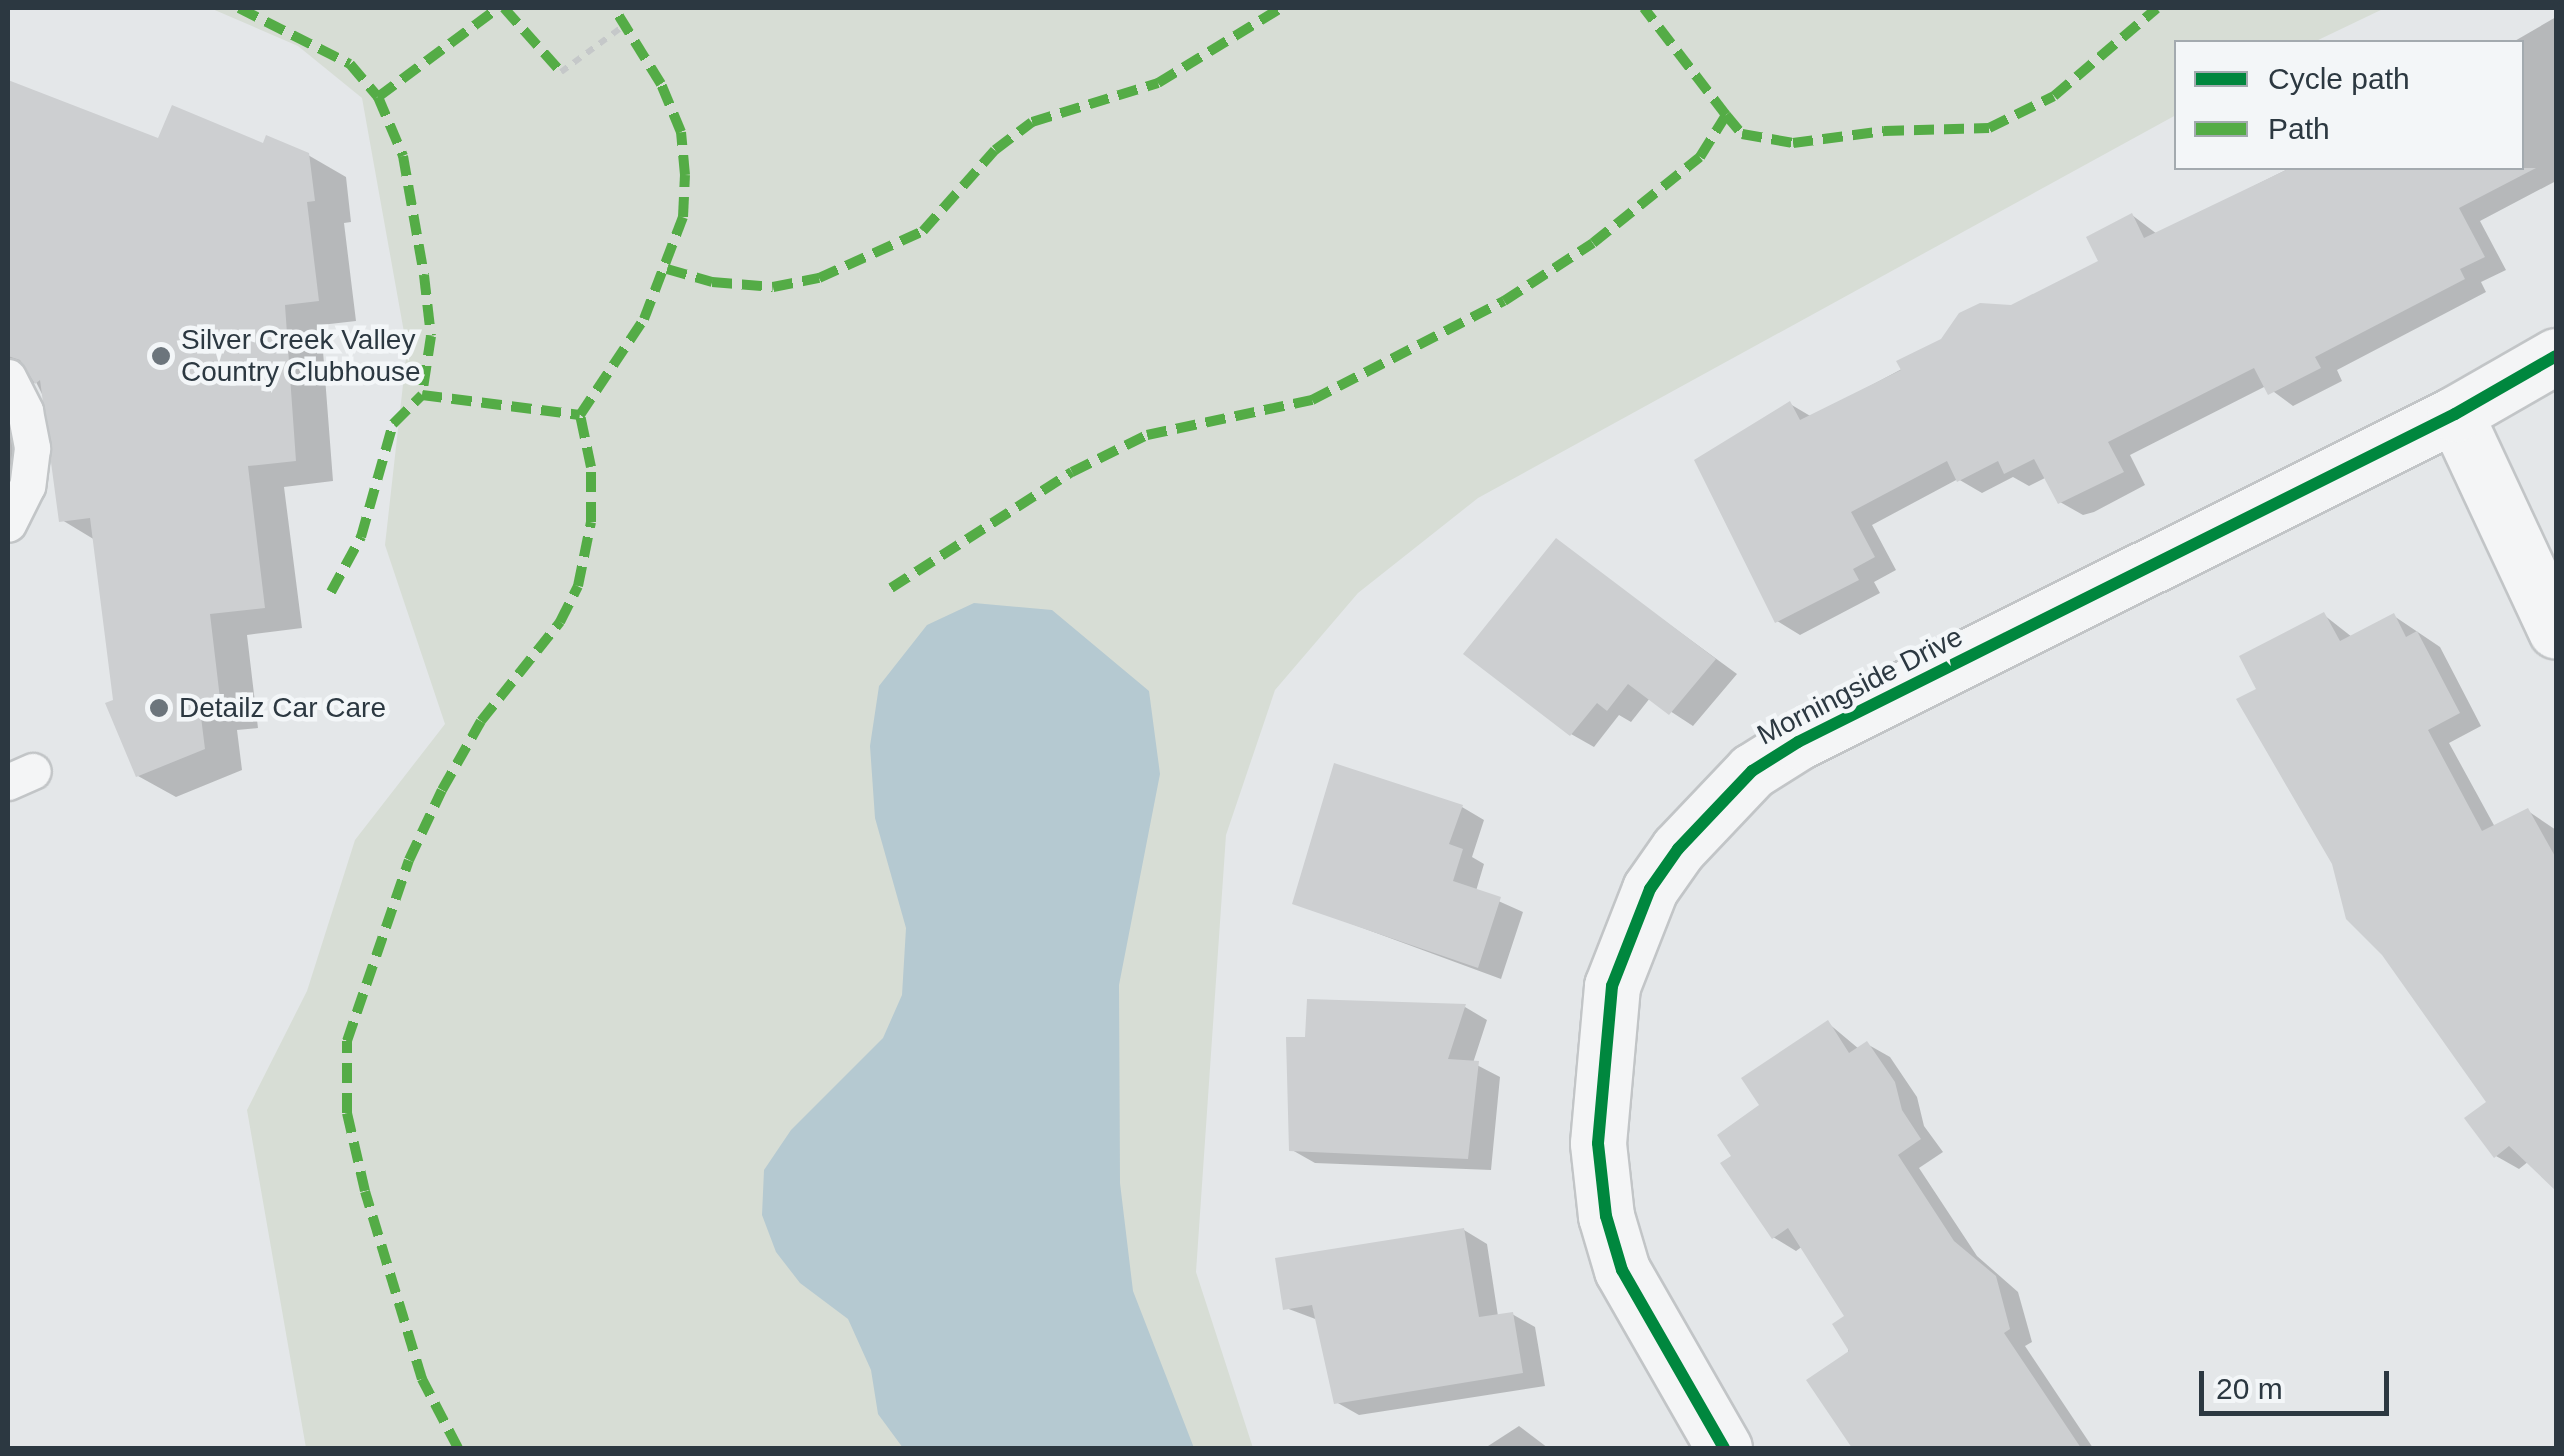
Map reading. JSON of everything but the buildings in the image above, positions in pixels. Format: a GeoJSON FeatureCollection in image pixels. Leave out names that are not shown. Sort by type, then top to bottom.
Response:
{"type":"FeatureCollection","features":[{"type":"Feature","properties":{"kind":"street","name":"Morningside Drive"},"geometry":{"type":"LineString","coordinates":[[1724,1448],[1634,1297],[1604,1202],[1598,1143],[1604,1031],[1623,955],[1662,870],[1711,808],[1798,742],[2455,414],[2556,356]]}},
{"type":"Feature","properties":{"kind":"street"},"geometry":{"type":"LineString","coordinates":[[2455,414],[2556,631]]}},
{"type":"Feature","properties":{"kind":"lane"},"geometry":{"type":"LineString","coordinates":[[8,377],[25,410],[32,448],[27,486],[8,524]]}},
{"type":"Feature","properties":{"kind":"path"},"geometry":{"type":"LineString","coordinates":[[561,72],[626,24]]}},
{"type":"Feature","properties":{"kind":"shaded area"},"geometry":{"type":"Polygon","coordinates":[[[210,8],[2385,8],[2318,40],[2174,40],[2174,116],[1478,498],[1358,593],[1275,690],[1226,835],[1196,1272],[1253,1448],[306,1448],[247,1110],[307,991],[355,840],[445,724],[385,545],[407,349],[362,98],[298,46],[210,8]]]}},
{"type":"Feature","properties":{"kind":"water"},"geometry":{"type":"Polygon","coordinates":[[[974,603],[1052,610],[1149,691],[1160,774],[1119,985],[1120,1183],[1133,1291],[1194,1448],[903,1448],[878,1414],[871,1370],[848,1319],[800,1283],[776,1252],[762,1215],[764,1170],[791,1130],[883,1038],[902,995],[906,928],[875,818],[870,746],[879,686],[927,625],[974,603]]]}},
{"type":"Feature","properties":{"kind":"marked path"},"geometry":{"type":"LineString","coordinates":[[239,8],[350,64],[378,97],[403,156],[424,275],[431,336],[422,395]]}},
{"type":"Feature","properties":{"kind":"marked path"},"geometry":{"type":"LineString","coordinates":[[378,97],[498,8]]}},
{"type":"Feature","properties":{"kind":"marked path"},"geometry":{"type":"LineString","coordinates":[[504,8],[561,72]]}},
{"type":"Feature","properties":{"kind":"marked path"},"geometry":{"type":"LineString","coordinates":[[331,592],[361,537],[393,424],[422,395],[580,415],[644,319],[683,217],[681,132],[661,84],[614,8]]}},
{"type":"Feature","properties":{"kind":"marked path"},"geometry":{"type":"LineString","coordinates":[[667,269],[712,282],[773,287],[819,278],[923,231],[995,150],[1032,122],[1158,83],[1281,8]]}},
{"type":"Feature","properties":{"kind":"marked path"},"geometry":{"type":"LineString","coordinates":[[891,588],[1072,472],[1147,435],[1312,400],[1504,301],[1593,243],[1700,157],[1726,115],[1644,8]]}},
{"type":"Feature","properties":{"kind":"marked path"},"geometry":{"type":"LineString","coordinates":[[1726,115],[1742,134],[1793,143],[1884,131],[1989,128],[2054,96],[2157,8]]}},
{"type":"Feature","properties":{"kind":"marked path"},"geometry":{"type":"LineString","coordinates":[[458,1448],[422,1379],[365,1191],[347,1113],[347,1041],[409,860],[442,790],[481,721],[560,622],[578,586],[591,522],[591,467],[580,415]]}},
{"type":"Feature","properties":{"kind":"cycle path"},"geometry":{"type":"LineString","coordinates":[[1724,1448],[1622,1270],[1606,1216],[1598,1143],[1612,986],[1650,889],[1678,849],[1752,771],[1798,742],[2455,414],[2556,356]]}},
{"type":"Feature","properties":{"kind":"place","name":"Silver Creek Valley Country Clubhouse"},"geometry":{"type":"Point","coordinates":[161,356]}},
{"type":"Feature","properties":{"kind":"place","name":"Detailz Car Care"},"geometry":{"type":"Point","coordinates":[159,708]}}]}
